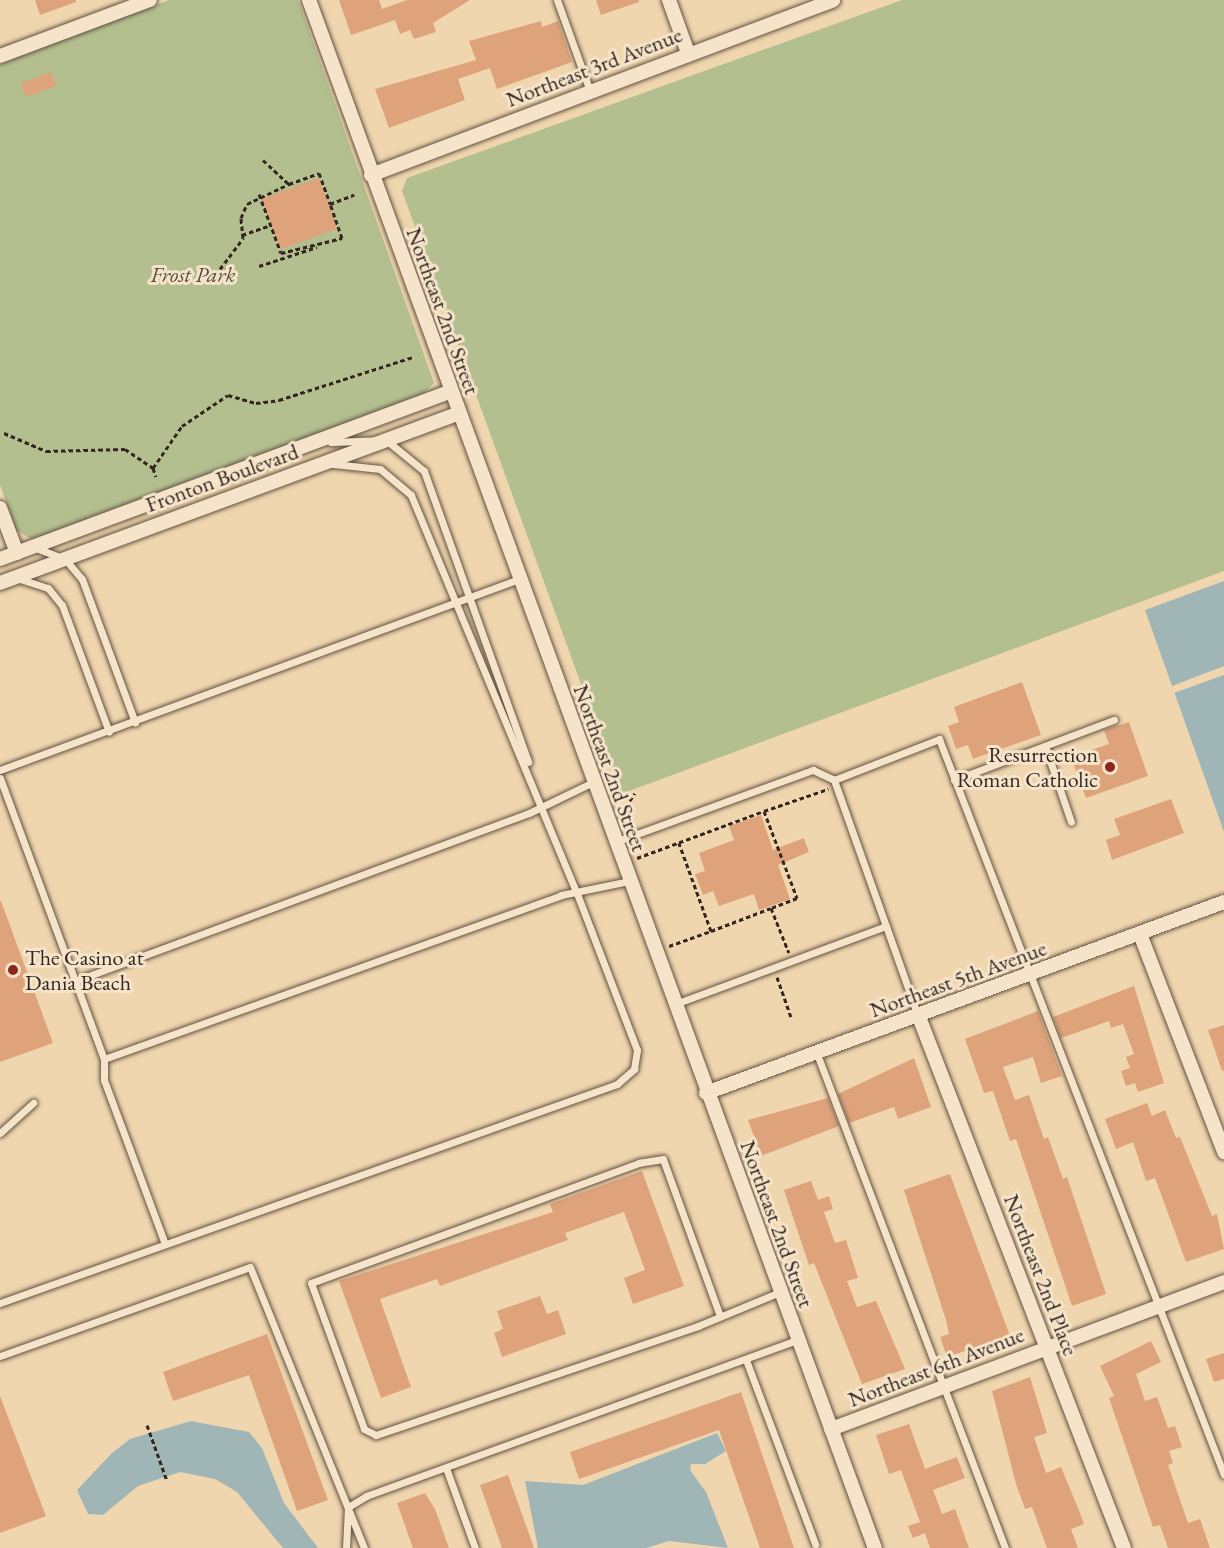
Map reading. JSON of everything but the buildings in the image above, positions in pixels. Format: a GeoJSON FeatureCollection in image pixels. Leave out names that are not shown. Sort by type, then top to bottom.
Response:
{"type":"FeatureCollection","features":[{"type":"Feature","properties":{"kind":"street"},"geometry":{"type":"LineString","coordinates":[[0,56],[150,0]]}},
{"type":"Feature","properties":{"kind":"street","name":"Northeast 2nd Street"},"geometry":{"type":"LineString","coordinates":[[309,0],[673,1004],[875,1548]]}},
{"type":"Feature","properties":{"kind":"street"},"geometry":{"type":"LineString","coordinates":[[669,0],[688,53]]}},
{"type":"Feature","properties":{"kind":"street","name":"Northeast 3rd Avenue"},"geometry":{"type":"LineString","coordinates":[[371,175],[833,0]]}},
{"type":"Feature","properties":{"kind":"street","name":"Fronton Boulevard"},"geometry":{"type":"LineString","coordinates":[[0,559],[316,444],[451,392]]}},
{"type":"Feature","properties":{"kind":"street","name":"Fronton Boulevard"},"geometry":{"type":"LineString","coordinates":[[0,583],[459,413]]}},
{"type":"Feature","properties":{"kind":"street"},"geometry":{"type":"LineString","coordinates":[[0,508],[17,553]]}},
{"type":"Feature","properties":{"kind":"street","name":"Northeast 5th Avenue"},"geometry":{"type":"LineString","coordinates":[[706,1093],[919,1017],[1224,902]]}},
{"type":"Feature","properties":{"kind":"street"},"geometry":{"type":"LineString","coordinates":[[1140,934],[1223,1148]]}},
{"type":"Feature","properties":{"kind":"street","name":"Northeast 2nd Place"},"geometry":{"type":"LineString","coordinates":[[919,1017],[1124,1548]]}},
{"type":"Feature","properties":{"kind":"street","name":"Northeast 6th Avenue"},"geometry":{"type":"LineString","coordinates":[[831,1429],[1224,1282]]}},
{"type":"Feature","properties":{"kind":"lane"},"geometry":{"type":"LineString","coordinates":[[557,0],[590,91]]}},
{"type":"Feature","properties":{"kind":"lane"},"geometry":{"type":"LineString","coordinates":[[316,444],[350,438],[386,440],[412,458],[434,487],[543,807]]}},
{"type":"Feature","properties":{"kind":"lane"},"geometry":{"type":"LineString","coordinates":[[0,1302],[617,1084],[634,1069],[637,1050],[543,807],[404,485],[362,464],[321,464]]}},
{"type":"Feature","properties":{"kind":"lane"},"geometry":{"type":"LineString","coordinates":[[34,547],[65,559],[87,590],[135,723]]}},
{"type":"Feature","properties":{"kind":"lane"},"geometry":{"type":"LineString","coordinates":[[15,578],[48,588],[62,605],[109,732]]}},
{"type":"Feature","properties":{"kind":"lane"},"geometry":{"type":"LineString","coordinates":[[0,770],[135,723],[519,579]]}},
{"type":"Feature","properties":{"kind":"lane"},"geometry":{"type":"LineString","coordinates":[[954,780],[1114,720]]}},
{"type":"Feature","properties":{"kind":"lane"},"geometry":{"type":"LineString","coordinates":[[834,780],[939,739],[1032,974],[1224,1475]]}},
{"type":"Feature","properties":{"kind":"lane"},"geometry":{"type":"LineString","coordinates":[[1045,746],[1071,822]]}},
{"type":"Feature","properties":{"kind":"lane"},"geometry":{"type":"LineString","coordinates":[[615,842],[813,770],[834,780],[919,1017]]}},
{"type":"Feature","properties":{"kind":"lane"},"geometry":{"type":"LineString","coordinates":[[0,778],[104,1059],[104,1080],[165,1244]]}},
{"type":"Feature","properties":{"kind":"lane"},"geometry":{"type":"LineString","coordinates":[[75,981],[543,807],[593,782]]}},
{"type":"Feature","properties":{"kind":"lane"},"geometry":{"type":"LineString","coordinates":[[104,1059],[577,894],[629,881]]}},
{"type":"Feature","properties":{"kind":"lane"},"geometry":{"type":"LineString","coordinates":[[673,1004],[886,926]]}},
{"type":"Feature","properties":{"kind":"lane"},"geometry":{"type":"LineString","coordinates":[[817,1054],[1005,1548]]}},
{"type":"Feature","properties":{"kind":"lane"},"geometry":{"type":"LineString","coordinates":[[0,1133],[33,1103]]}},
{"type":"Feature","properties":{"kind":"lane"},"geometry":{"type":"LineString","coordinates":[[720,1316],[663,1160],[639,1163],[311,1283],[364,1429],[376,1435],[720,1316],[780,1292]]}},
{"type":"Feature","properties":{"kind":"lane"},"geometry":{"type":"LineString","coordinates":[[0,1356],[124,1314],[250,1267],[364,1548]]}},
{"type":"Feature","properties":{"kind":"lane"},"geometry":{"type":"LineString","coordinates":[[348,1507],[446,1468],[797,1340]]}},
{"type":"Feature","properties":{"kind":"lane"},"geometry":{"type":"LineString","coordinates":[[746,1360],[815,1544]]}},
{"type":"Feature","properties":{"kind":"lane"},"geometry":{"type":"LineString","coordinates":[[446,1468],[475,1548]]}},
{"type":"Feature","properties":{"kind":"lane"},"geometry":{"type":"LineString","coordinates":[[346,1548],[348,1507]]}},
{"type":"Feature","properties":{"kind":"path"},"geometry":{"type":"LineString","coordinates":[[263,160],[289,184]]}},
{"type":"Feature","properties":{"kind":"path"},"geometry":{"type":"LineString","coordinates":[[220,269],[242,235],[243,210],[260,194],[319,173],[342,238],[259,266]]}},
{"type":"Feature","properties":{"kind":"path"},"geometry":{"type":"LineString","coordinates":[[260,194],[281,253],[315,240],[317,247]]}},
{"type":"Feature","properties":{"kind":"path"},"geometry":{"type":"LineString","coordinates":[[330,204],[354,195]]}},
{"type":"Feature","properties":{"kind":"path"},"geometry":{"type":"LineString","coordinates":[[242,235],[271,225]]}},
{"type":"Feature","properties":{"kind":"path"},"geometry":{"type":"LineString","coordinates":[[153,468],[182,426],[228,395],[256,403],[279,400],[413,357]]}},
{"type":"Feature","properties":{"kind":"path"},"geometry":{"type":"LineString","coordinates":[[4,434],[46,451],[125,449],[153,468],[156,477]]}},
{"type":"Feature","properties":{"kind":"path"},"geometry":{"type":"LineString","coordinates":[[637,858],[830,789],[834,800]]}},
{"type":"Feature","properties":{"kind":"path"},"geometry":{"type":"LineString","coordinates":[[635,793],[621,814],[642,871]]}},
{"type":"Feature","properties":{"kind":"path"},"geometry":{"type":"LineString","coordinates":[[665,936],[669,947],[797,898],[764,811]]}},
{"type":"Feature","properties":{"kind":"path"},"geometry":{"type":"LineString","coordinates":[[679,843],[697,886],[711,931]]}},
{"type":"Feature","properties":{"kind":"path"},"geometry":{"type":"LineString","coordinates":[[771,908],[789,955],[801,951]]}},
{"type":"Feature","properties":{"kind":"path"},"geometry":{"type":"LineString","coordinates":[[774,967],[791,1017]]}},
{"type":"Feature","properties":{"kind":"path"},"geometry":{"type":"LineString","coordinates":[[147,1425],[167,1480]]}},
{"type":"Feature","properties":{"kind":"green space","name":"Frost Park"},"geometry":{"type":"Polygon","coordinates":[[[169,0],[298,0],[434,383],[419,398],[33,540],[16,530],[0,485],[0,64],[169,0]]]}},
{"type":"Feature","properties":{"kind":"green space"},"geometry":{"type":"Polygon","coordinates":[[[902,0],[1224,0],[1224,571],[621,794],[402,191],[407,178],[902,0]]]}},
{"type":"Feature","properties":{"kind":"shaded area"},"geometry":{"type":"Polygon","coordinates":[[[1224,581],[1224,832],[1145,610],[1224,581]]]}},
{"type":"Feature","properties":{"kind":"shaded area"},"geometry":{"type":"Polygon","coordinates":[[[191,1421],[249,1432],[262,1448],[284,1503],[318,1548],[283,1548],[237,1492],[215,1479],[180,1472],[138,1486],[103,1515],[88,1514],[77,1490],[112,1453],[130,1439],[191,1421]]]}},
{"type":"Feature","properties":{"kind":"shaded area"},"geometry":{"type":"Polygon","coordinates":[[[717,1433],[726,1451],[705,1464],[691,1464],[690,1470],[706,1492],[728,1548],[669,1541],[646,1548],[538,1548],[525,1481],[583,1485],[717,1433]]]}},
{"type":"Feature","properties":{"kind":"pier"},"geometry":{"type":"Polygon","coordinates":[[[1224,666],[1224,675],[1174,693],[1172,686],[1224,666]]]}},
{"type":"Feature","properties":{"kind":"place","name":"Resurrection Roman Catholic"},"geometry":{"type":"Point","coordinates":[1110,767]}},
{"type":"Feature","properties":{"kind":"place","name":"The Casino at Dania Beach"},"geometry":{"type":"Point","coordinates":[13,970]}}]}
